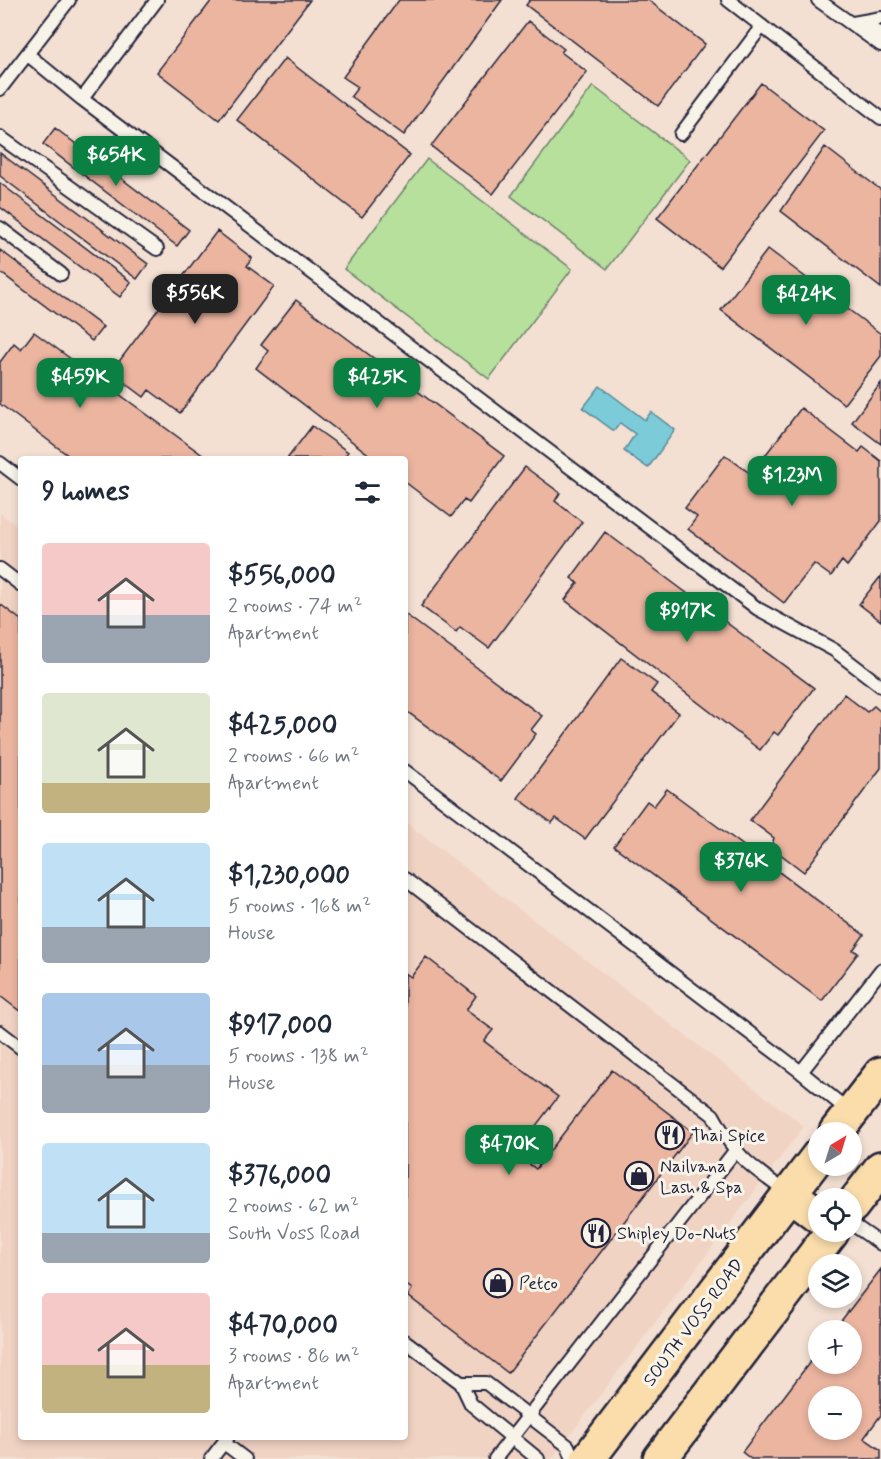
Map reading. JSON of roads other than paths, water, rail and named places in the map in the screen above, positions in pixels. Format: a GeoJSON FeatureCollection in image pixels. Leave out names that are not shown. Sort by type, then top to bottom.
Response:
{"type":"FeatureCollection","features":[{"type":"Feature","properties":{"kind":"main road"},"geometry":{"type":"LineString","coordinates":[[844,1122],[881,1074]]}},
{"type":"Feature","properties":{"kind":"main road"},"geometry":{"type":"LineString","coordinates":[[862,1193],[881,1168]]}},
{"type":"Feature","properties":{"kind":"main road","name":"SOUTH VOSS ROAD"},"geometry":{"type":"LineString","coordinates":[[588,1459],[808,1170]]}},
{"type":"Feature","properties":{"kind":"main road"},"geometry":{"type":"LineString","coordinates":[[790,1194],[808,1208]]}},
{"type":"Feature","properties":{"kind":"main road"},"geometry":{"type":"LineString","coordinates":[[660,1459],[824,1242]]}},
{"type":"Feature","properties":{"kind":"lane"},"geometry":{"type":"LineString","coordinates":[[0,89],[69,0]]}},
{"type":"Feature","properties":{"kind":"lane"},"geometry":{"type":"LineString","coordinates":[[82,99],[157,0]]}},
{"type":"Feature","properties":{"kind":"lane"},"geometry":{"type":"LineString","coordinates":[[728,0],[881,118]]}},
{"type":"Feature","properties":{"kind":"lane"},"geometry":{"type":"LineString","coordinates":[[818,0],[881,45]]}},
{"type":"Feature","properties":{"kind":"lane"},"geometry":{"type":"LineString","coordinates":[[849,23],[881,18]]}},
{"type":"Feature","properties":{"kind":"lane"},"geometry":{"type":"LineString","coordinates":[[849,23],[881,33]]}},
{"type":"Feature","properties":{"kind":"lane"},"geometry":{"type":"LineString","coordinates":[[681,135],[762,26]]}},
{"type":"Feature","properties":{"kind":"lane"},"geometry":{"type":"LineString","coordinates":[[27,54],[82,99],[758,609],[834,650],[881,686]]}},
{"type":"Feature","properties":{"kind":"lane"},"geometry":{"type":"LineString","coordinates":[[0,136],[157,249]]}},
{"type":"Feature","properties":{"kind":"lane"},"geometry":{"type":"LineString","coordinates":[[0,228],[61,274]]}},
{"type":"Feature","properties":{"kind":"lane"},"geometry":{"type":"LineString","coordinates":[[0,463],[18,477]]}},
{"type":"Feature","properties":{"kind":"lane"},"geometry":{"type":"LineString","coordinates":[[0,569],[18,583]]}},
{"type":"Feature","properties":{"kind":"lane"},"geometry":{"type":"LineString","coordinates":[[408,773],[801,1072],[842,1122]]}},
{"type":"Feature","properties":{"kind":"lane"},"geometry":{"type":"LineString","coordinates":[[408,881],[714,1115],[744,1162],[790,1194]]}},
{"type":"Feature","properties":{"kind":"lane"},"geometry":{"type":"LineString","coordinates":[[801,1072],[881,970]]}},
{"type":"Feature","properties":{"kind":"lane"},"geometry":{"type":"LineString","coordinates":[[0,1032],[18,1046]]}},
{"type":"Feature","properties":{"kind":"lane"},"geometry":{"type":"LineString","coordinates":[[495,1459],[735,1151]]}},
{"type":"Feature","properties":{"kind":"lane"},"geometry":{"type":"LineString","coordinates":[[862,1231],[881,1244]]}},
{"type":"Feature","properties":{"kind":"lane"},"geometry":{"type":"LineString","coordinates":[[408,1343],[461,1383],[471,1404],[538,1459]]}},
{"type":"Feature","properties":{"kind":"lane"},"geometry":{"type":"LineString","coordinates":[[461,1383],[486,1383],[568,1446],[573,1459]]}},
{"type":"Feature","properties":{"kind":"lane"},"geometry":{"type":"LineString","coordinates":[[211,1459],[226,1440],[245,1459]]}},
{"type":"Feature","properties":{"kind":"water"},"geometry":{"type":"Polygon","coordinates":[[[600,386],[645,420],[651,412],[675,430],[648,468],[624,451],[635,434],[620,423],[614,431],[583,408],[600,386]]]}},
{"type":"Feature","properties":{"kind":"place","name":"Thai Spice"},"geometry":{"type":"Point","coordinates":[670,1135]}},
{"type":"Feature","properties":{"kind":"place","name":"Nailvana Lash & Spa"},"geometry":{"type":"Point","coordinates":[639,1176]}},
{"type":"Feature","properties":{"kind":"place","name":"Shipley Do-Nuts"},"geometry":{"type":"Point","coordinates":[596,1233]}},
{"type":"Feature","properties":{"kind":"place","name":"Petco"},"geometry":{"type":"Point","coordinates":[498,1283]}}]}
